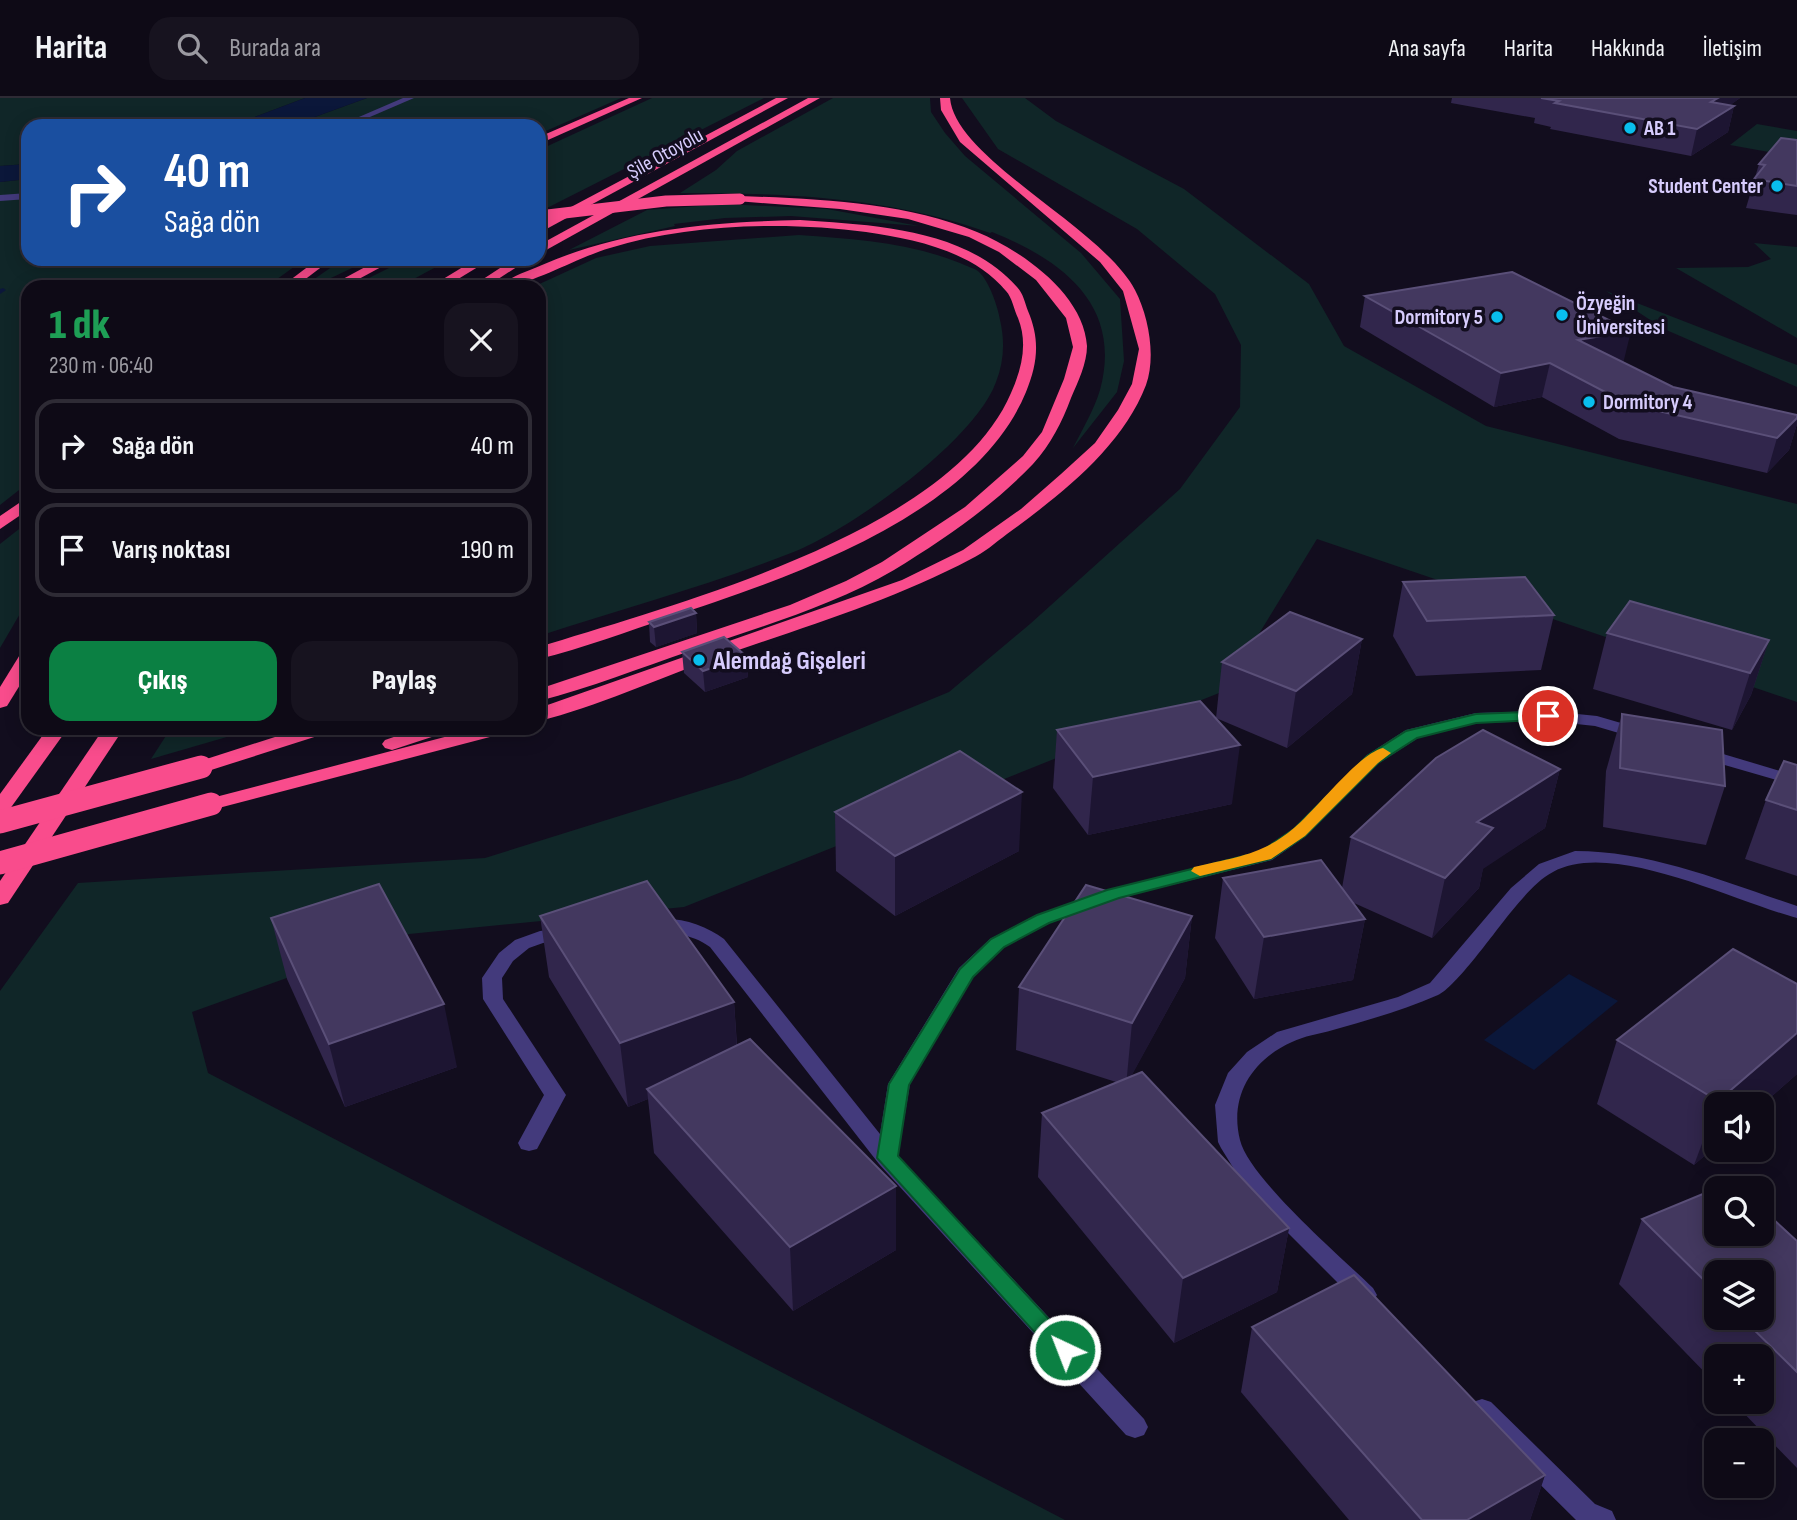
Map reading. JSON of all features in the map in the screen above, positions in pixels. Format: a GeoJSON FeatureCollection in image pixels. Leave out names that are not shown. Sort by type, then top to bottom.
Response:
{"type":"FeatureCollection","features":[{"type":"Feature","properties":{"kind":"highway"},"geometry":{"type":"LineString","coordinates":[[546,138],[637,98]]}},
{"type":"Feature","properties":{"kind":"highway","name":"Şile Otoyolu"},"geometry":{"type":"LineString","coordinates":[[546,225],[783,98]]}},
{"type":"Feature","properties":{"kind":"highway","name":"Şile Otoyolu"},"geometry":{"type":"LineString","coordinates":[[546,246],[815,98]]}},
{"type":"Feature","properties":{"kind":"highway"},"geometry":{"type":"LineString","coordinates":[[546,713],[908,584],[969,554],[1027,512],[1100,446],[1125,411],[1139,384],[1146,349],[1129,291],[1104,259],[964,139],[946,110],[944,98]]}},
{"type":"Feature","properties":{"kind":"highway"},"geometry":{"type":"LineString","coordinates":[[546,215],[666,201],[740,198],[865,208],[941,226],[1002,248],[1036,270],[1070,315],[1080,345],[1070,384],[1044,441],[1020,468],[941,531],[886,568],[804,606],[546,693]]}},
{"type":"Feature","properties":{"kind":"highway"},"geometry":{"type":"LineString","coordinates":[[520,280],[579,253],[641,236],[752,223],[848,226],[931,242],[961,252],[985,265],[1011,285],[1028,313],[1032,350],[1014,406],[974,459],[910,506],[824,555],[546,651]]}},
{"type":"Feature","properties":{"kind":"highway"},"geometry":{"type":"LineString","coordinates":[[297,280],[316,266]]}},
{"type":"Feature","properties":{"kind":"highway"},"geometry":{"type":"LineString","coordinates":[[348,280],[375,266]]}},
{"type":"Feature","properties":{"kind":"highway"},"geometry":{"type":"LineString","coordinates":[[448,280],[473,266]]}},
{"type":"Feature","properties":{"kind":"highway"},"geometry":{"type":"LineString","coordinates":[[488,280],[512,266]]}},
{"type":"Feature","properties":{"kind":"highway"},"geometry":{"type":"LineString","coordinates":[[0,524],[21,508]]}},
{"type":"Feature","properties":{"kind":"highway"},"geometry":{"type":"LineString","coordinates":[[0,702],[21,668]]}},
{"type":"Feature","properties":{"kind":"highway"},"geometry":{"type":"LineString","coordinates":[[0,809],[53,735]]}},
{"type":"Feature","properties":{"kind":"highway"},"geometry":{"type":"LineString","coordinates":[[0,898],[109,735]]}},
{"type":"Feature","properties":{"kind":"highway"},"geometry":{"type":"LineString","coordinates":[[0,822],[201,767],[301,735]]}},
{"type":"Feature","properties":{"kind":"highway"},"geometry":{"type":"LineString","coordinates":[[211,804],[419,735]]}},
{"type":"Feature","properties":{"kind":"highway"},"geometry":{"type":"LineString","coordinates":[[0,863],[475,735]]}},
{"type":"Feature","properties":{"kind":"street"},"geometry":{"type":"LineString","coordinates":[[359,119],[410,98]]}},
{"type":"Feature","properties":{"kind":"street"},"geometry":{"type":"LineString","coordinates":[[0,198],[21,197]]}},
{"type":"Feature","properties":{"kind":"street"},"geometry":{"type":"LineString","coordinates":[[887,1158],[899,1084],[966,973],[997,943],[1043,919],[1113,894],[1266,856],[1300,832],[1373,759],[1412,734],[1476,719],[1548,716],[1598,722],[1651,737]]}},
{"type":"Feature","properties":{"kind":"street"},"geometry":{"type":"LineString","coordinates":[[1691,749],[1797,781]]}},
{"type":"Feature","properties":{"kind":"street"},"geometry":{"type":"LineString","coordinates":[[1377,1307],[1258,1189],[1229,1142],[1226,1105],[1235,1078],[1254,1057],[1284,1037],[1405,1002],[1437,988],[1518,892],[1545,868],[1575,857],[1610,857],[1660,867],[1797,912]]}},
{"type":"Feature","properties":{"kind":"street"},"geometry":{"type":"LineString","coordinates":[[633,926],[684,926],[708,935],[717,943],[887,1158],[1135,1427]]}},
{"type":"Feature","properties":{"kind":"street"},"geometry":{"type":"LineString","coordinates":[[529,1143],[555,1095],[493,999],[492,978],[506,957],[522,944],[540,937],[580,933]]}},
{"type":"Feature","properties":{"kind":"street"},"geometry":{"type":"LineString","coordinates":[[1467,1395],[1586,1512],[1603,1520]]}},
{"type":"Feature","properties":{"kind":"green space"},"geometry":{"type":"Polygon","coordinates":[[[0,98],[305,98],[250,119],[21,119],[21,164],[0,166],[0,98]]]}},
{"type":"Feature","properties":{"kind":"green space"},"geometry":{"type":"Polygon","coordinates":[[[367,98],[621,98],[546,131],[546,119],[309,119],[367,98]]]}},
{"type":"Feature","properties":{"kind":"green space"},"geometry":{"type":"Polygon","coordinates":[[[652,98],[764,98],[546,208],[546,147],[652,98]]]}},
{"type":"Feature","properties":{"kind":"green space"},"geometry":{"type":"Polygon","coordinates":[[[833,98],[930,98],[931,112],[965,156],[1081,253],[1120,299],[1124,361],[1117,392],[1073,448],[1100,390],[1105,360],[1103,333],[1094,310],[1081,290],[1063,272],[1042,257],[992,232],[876,205],[798,196],[680,193],[716,170],[737,151],[833,98]]]}},
{"type":"Feature","properties":{"kind":"green space"},"geometry":{"type":"Polygon","coordinates":[[[962,98],[1025,98],[1056,121],[1184,189],[1309,284],[1344,346],[1486,426],[1797,504],[1797,702],[1317,539],[1224,691],[684,907],[409,934],[192,1012],[208,1073],[1065,1520],[0,1520],[0,991],[78,883],[485,858],[741,778],[949,692],[1030,624],[1180,489],[1240,407],[1241,345],[1215,294],[1137,229],[998,149],[962,98]]]}},
{"type":"Feature","properties":{"kind":"green space"},"geometry":{"type":"Polygon","coordinates":[[[1757,124],[1797,131],[1797,157],[1730,145],[1757,124]]]}},
{"type":"Feature","properties":{"kind":"green space"},"geometry":{"type":"Polygon","coordinates":[[[21,180],[21,266],[295,266],[276,280],[21,280],[21,488],[0,505],[0,182],[21,180]]]}},
{"type":"Feature","properties":{"kind":"green space"},"geometry":{"type":"Polygon","coordinates":[[[725,204],[827,209],[919,226],[791,216],[725,218],[674,224],[675,226],[569,250],[647,210],[725,204]]]}},
{"type":"Feature","properties":{"kind":"green space"},"geometry":{"type":"Polygon","coordinates":[[[799,235],[900,246],[973,268],[986,281],[999,315],[1003,344],[999,374],[984,405],[963,431],[937,456],[876,505],[816,542],[729,576],[546,634],[546,281],[596,258],[650,246],[799,235]]]}},
{"type":"Feature","properties":{"kind":"green space"},"geometry":{"type":"Polygon","coordinates":[[[1754,243],[1797,247],[1797,338],[1676,268],[1748,267],[1771,259],[1754,243]]]}},
{"type":"Feature","properties":{"kind":"green space"},"geometry":{"type":"Polygon","coordinates":[[[333,266],[356,266],[327,280],[313,280],[333,266]]]}},
{"type":"Feature","properties":{"kind":"green space"},"geometry":{"type":"Polygon","coordinates":[[[438,266],[412,280],[365,280],[389,268],[438,266]]]}},
{"type":"Feature","properties":{"kind":"green space"},"geometry":{"type":"Polygon","coordinates":[[[1606,291],[1797,365],[1797,387],[1664,329],[1606,291]]]}},
{"type":"Feature","properties":{"kind":"green space"},"geometry":{"type":"Polygon","coordinates":[[[21,528],[21,612],[0,648],[0,544],[21,528]]]}},
{"type":"Feature","properties":{"kind":"green space"},"geometry":{"type":"Polygon","coordinates":[[[166,735],[234,735],[151,759],[166,735]]]}},
{"type":"Feature","properties":{"kind":"water"},"geometry":{"type":"Polygon","coordinates":[[[305,98],[367,98],[309,119],[250,119],[305,98]]]}},
{"type":"Feature","properties":{"kind":"water"},"geometry":{"type":"Polygon","coordinates":[[[21,164],[21,180],[0,182],[0,166],[21,164]]]}},
{"type":"Feature","properties":{"kind":"water"},"geometry":{"type":"Polygon","coordinates":[[[1569,974],[1618,1001],[1534,1070],[1484,1040],[1569,974]]]}},
{"type":"Feature","properties":{"kind":"building"},"geometry":{"type":"Polygon","coordinates":[[[1541,98],[1718,98],[1711,102],[1734,106],[1697,129],[1555,103],[1559,101],[1541,98]]]}},
{"type":"Feature","properties":{"kind":"building"},"geometry":{"type":"Polygon","coordinates":[[[1781,138],[1797,140],[1797,186],[1754,179],[1765,165],[1759,164],[1781,138]]]}},
{"type":"Feature","properties":{"kind":"building"},"geometry":{"type":"Polygon","coordinates":[[[1512,272],[1631,331],[1578,340],[1673,387],[1797,415],[1797,418],[1777,438],[1628,404],[1550,363],[1501,373],[1365,296],[1512,272]]]}},
{"type":"Feature","properties":{"kind":"building"},"geometry":{"type":"Polygon","coordinates":[[[1525,577],[1554,615],[1427,621],[1403,582],[1525,577]]]}},
{"type":"Feature","properties":{"kind":"building"},"geometry":{"type":"Polygon","coordinates":[[[1630,601],[1769,640],[1750,673],[1607,633],[1630,601]]]}},
{"type":"Feature","properties":{"kind":"building"},"geometry":{"type":"Polygon","coordinates":[[[691,608],[696,613],[654,627],[649,622],[691,608]]]}},
{"type":"Feature","properties":{"kind":"building"},"geometry":{"type":"Polygon","coordinates":[[[1290,612],[1362,639],[1296,691],[1222,662],[1290,612]]]}},
{"type":"Feature","properties":{"kind":"building"},"geometry":{"type":"Polygon","coordinates":[[[724,637],[746,656],[703,671],[682,652],[724,637]]]}},
{"type":"Feature","properties":{"kind":"building"},"geometry":{"type":"Polygon","coordinates":[[[1200,701],[1240,745],[1093,777],[1057,730],[1200,701]]]}},
{"type":"Feature","properties":{"kind":"building"},"geometry":{"type":"Polygon","coordinates":[[[1622,714],[1722,730],[1725,786],[1620,768],[1622,714]]]}},
{"type":"Feature","properties":{"kind":"building"},"geometry":{"type":"Polygon","coordinates":[[[1483,730],[1560,769],[1477,822],[1493,828],[1445,878],[1351,837],[1436,758],[1483,730]]]}},
{"type":"Feature","properties":{"kind":"building"},"geometry":{"type":"Polygon","coordinates":[[[960,751],[1022,792],[895,856],[835,812],[960,751]]]}},
{"type":"Feature","properties":{"kind":"building"},"geometry":{"type":"Polygon","coordinates":[[[1784,761],[1797,765],[1797,810],[1766,800],[1784,761]]]}},
{"type":"Feature","properties":{"kind":"building"},"geometry":{"type":"Polygon","coordinates":[[[1321,860],[1365,919],[1264,937],[1223,878],[1321,860]]]}},
{"type":"Feature","properties":{"kind":"building"},"geometry":{"type":"Polygon","coordinates":[[[647,881],[734,1002],[620,1043],[540,916],[647,881]]]}},
{"type":"Feature","properties":{"kind":"building"},"geometry":{"type":"Polygon","coordinates":[[[379,884],[444,1004],[329,1044],[271,918],[379,884]]]}},
{"type":"Feature","properties":{"kind":"building"},"geometry":{"type":"Polygon","coordinates":[[[1086,885],[1192,916],[1132,1023],[1019,987],[1086,885]]]}},
{"type":"Feature","properties":{"kind":"building"},"geometry":{"type":"Polygon","coordinates":[[[1733,949],[1797,984],[1797,1033],[1728,1092],[1704,1093],[1617,1040],[1733,949]]]}},
{"type":"Feature","properties":{"kind":"building"},"geometry":{"type":"Polygon","coordinates":[[[750,1039],[896,1186],[790,1247],[647,1089],[750,1039]]]}},
{"type":"Feature","properties":{"kind":"building"},"geometry":{"type":"Polygon","coordinates":[[[1142,1072],[1289,1228],[1183,1278],[1042,1113],[1142,1072]]]}},
{"type":"Feature","properties":{"kind":"building"},"geometry":{"type":"Polygon","coordinates":[[[1704,1193],[1704,1246],[1774,1246],[1774,1220],[1797,1241],[1797,1372],[1774,1349],[1774,1344],[1768,1344],[1754,1330],[1774,1330],[1774,1260],[1704,1260],[1704,1280],[1642,1219],[1704,1193]]]}},
{"type":"Feature","properties":{"kind":"building"},"geometry":{"type":"Polygon","coordinates":[[[1354,1275],[1545,1475],[1467,1520],[1422,1520],[1252,1327],[1354,1275]]]}},
{"type":"Feature","properties":{"kind":"slow traffic"},"geometry":{"type":"LineString","coordinates":[[1200,871],[1266,856],[1300,832],[1373,759],[1383,753]]}},
{"type":"Feature","properties":{"kind":"place","name":"AB 1"},"geometry":{"type":"Point","coordinates":[1630,128]}},
{"type":"Feature","properties":{"kind":"place","name":"Student Center"},"geometry":{"type":"Point","coordinates":[1777,186]}},
{"type":"Feature","properties":{"kind":"place","name":"Özyeğin Üniversitesi"},"geometry":{"type":"Point","coordinates":[1562,315]}},
{"type":"Feature","properties":{"kind":"place","name":"Dormitory 5"},"geometry":{"type":"Point","coordinates":[1497,317]}},
{"type":"Feature","properties":{"kind":"place","name":"Dormitory 4"},"geometry":{"type":"Point","coordinates":[1589,402]}},
{"type":"Feature","properties":{"kind":"place","name":"Alemdağ Gişeleri"},"geometry":{"type":"Point","coordinates":[699,660]}},
{"type":"Feature","properties":{"kind":"route"},"geometry":{"type":"LineString","coordinates":[[1065,1350],[887,1158],[899,1084],[966,973],[997,943],[1043,919],[1113,894],[1266,856],[1300,832],[1373,759],[1412,734],[1476,719],[1548,716]]}}]}
